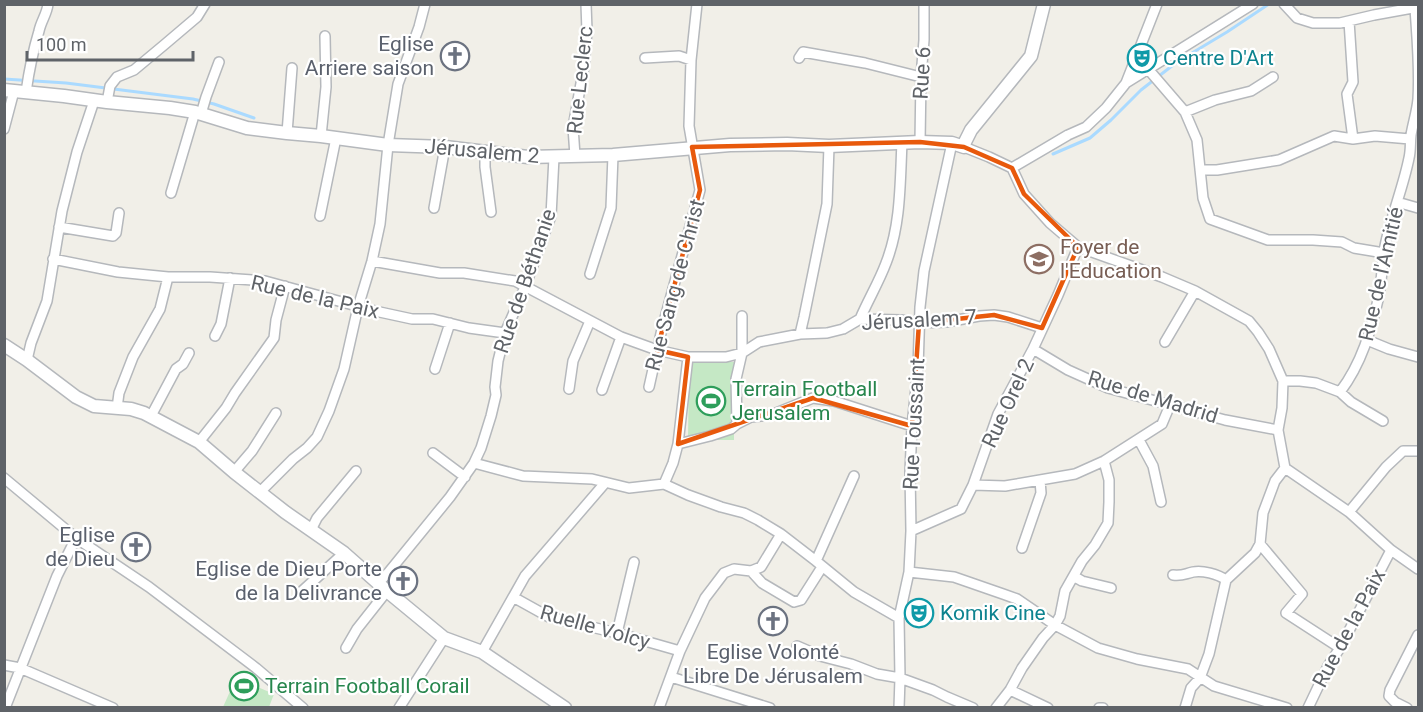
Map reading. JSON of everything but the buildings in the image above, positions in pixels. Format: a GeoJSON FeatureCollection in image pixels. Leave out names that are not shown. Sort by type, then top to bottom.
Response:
{"type":"FeatureCollection","features":[{"type":"Feature","properties":{"kind":"street"},"geometry":{"type":"LineString","coordinates":[[4,129],[15,91],[29,70],[48,4]]}},
{"type":"Feature","properties":{"kind":"street"},"geometry":{"type":"LineString","coordinates":[[108,94],[117,77],[134,70],[165,45],[197,17],[205,4]]}},
{"type":"Feature","properties":{"kind":"street"},"geometry":{"type":"LineString","coordinates":[[259,492],[317,437],[344,369],[380,224],[388,145],[398,84],[425,4]]}},
{"type":"Feature","properties":{"kind":"street","name":"Rue Leclerc"},"geometry":{"type":"LineString","coordinates":[[575,156],[573,127],[584,67],[587,31],[586,4]]}},
{"type":"Feature","properties":{"kind":"street","name":"Rue Sang de Christ"},"geometry":{"type":"LineString","coordinates":[[649,387],[700,190],[688,126],[691,60],[697,4]]}},
{"type":"Feature","properties":{"kind":"street","name":"Rue 6"},"geometry":{"type":"LineString","coordinates":[[920,141],[924,4]]}},
{"type":"Feature","properties":{"kind":"street"},"geometry":{"type":"LineString","coordinates":[[958,145],[965,142],[971,130],[1031,56],[1044,4]]}},
{"type":"Feature","properties":{"kind":"street"},"geometry":{"type":"LineString","coordinates":[[1012,168],[1086,127],[1106,108],[1126,83],[1157,4]]}},
{"type":"Feature","properties":{"kind":"street"},"geometry":{"type":"LineString","coordinates":[[1126,83],[1253,4]]}},
{"type":"Feature","properties":{"kind":"street"},"geometry":{"type":"LineString","coordinates":[[1284,4],[1297,18],[1313,23],[1340,23],[1417,8]]}},
{"type":"Feature","properties":{"kind":"street","name":"Rue de l'Amitié"},"geometry":{"type":"LineString","coordinates":[[1340,392],[1359,362],[1368,340],[1390,224],[1410,155],[1410,139],[1418,101],[1417,8]]}},
{"type":"Feature","properties":{"kind":"street"},"geometry":{"type":"LineString","coordinates":[[1349,21],[1353,82],[1347,94],[1353,139]]}},
{"type":"Feature","properties":{"kind":"street"},"geometry":{"type":"LineString","coordinates":[[321,136],[326,87],[325,36]]}},
{"type":"Feature","properties":{"kind":"street"},"geometry":{"type":"LineString","coordinates":[[799,58],[803,52],[865,63],[921,77]]}},
{"type":"Feature","properties":{"kind":"street"},"geometry":{"type":"LineString","coordinates":[[645,58],[680,56],[691,60]]}},
{"type":"Feature","properties":{"kind":"street"},"geometry":{"type":"LineString","coordinates":[[171,193],[198,113],[219,62]]}},
{"type":"Feature","properties":{"kind":"street"},"geometry":{"type":"LineString","coordinates":[[288,134],[292,68]]}},
{"type":"Feature","properties":{"kind":"street"},"geometry":{"type":"LineString","coordinates":[[1148,69],[1185,112],[1197,140],[1203,198],[1210,219],[1268,240],[1342,242],[1354,248],[1384,253]]}},
{"type":"Feature","properties":{"kind":"street"},"geometry":{"type":"LineString","coordinates":[[1185,112],[1215,100],[1251,91],[1273,77]]}},
{"type":"Feature","properties":{"kind":"street","name":"Jérusalem 2"},"geometry":{"type":"LineString","coordinates":[[15,91],[94,101],[108,94],[198,113],[247,128],[388,145],[445,147],[528,157],[614,155],[692,147],[787,144],[829,146],[920,141],[958,145]]}},
{"type":"Feature","properties":{"kind":"street"},"geometry":{"type":"LineString","coordinates":[[27,360],[47,301],[59,227],[76,152],[94,101]]}},
{"type":"Feature","properties":{"kind":"street"},"geometry":{"type":"LineString","coordinates":[[1200,170],[1217,170],[1279,160],[1334,136],[1353,139],[1375,136],[1410,139]]}},
{"type":"Feature","properties":{"kind":"street"},"geometry":{"type":"LineString","coordinates":[[320,216],[336,138]]}},
{"type":"Feature","properties":{"kind":"street"},"geometry":{"type":"LineString","coordinates":[[860,319],[886,263],[894,235],[899,208],[902,142]]}},
{"type":"Feature","properties":{"kind":"street"},"geometry":{"type":"LineString","coordinates":[[958,145],[1012,168],[1024,194],[1050,223],[1078,247],[1195,291],[1249,321],[1269,349],[1283,381],[1278,430],[1285,468],[1349,512],[1391,550],[1419,569]]}},
{"type":"Feature","properties":{"kind":"street","name":"Rue Toussaint"},"geometry":{"type":"LineString","coordinates":[[899,708],[899,618],[909,572],[912,426],[924,271],[958,145]]}},
{"type":"Feature","properties":{"kind":"street"},"geometry":{"type":"LineString","coordinates":[[800,333],[827,204],[829,146]]}},
{"type":"Feature","properties":{"kind":"street"},"geometry":{"type":"LineString","coordinates":[[434,208],[445,147]]}},
{"type":"Feature","properties":{"kind":"street"},"geometry":{"type":"LineString","coordinates":[[485,152],[491,212]]}},
{"type":"Feature","properties":{"kind":"street"},"geometry":{"type":"LineString","coordinates":[[590,273],[610,208],[614,155]]}},
{"type":"Feature","properties":{"kind":"street","name":"Rue de Béthanie"},"geometry":{"type":"LineString","coordinates":[[346,648],[382,587],[465,477],[481,448],[496,395],[498,361],[505,333],[551,216],[555,157]]}},
{"type":"Feature","properties":{"kind":"street"},"geometry":{"type":"LineString","coordinates":[[1397,202],[1419,208]]}},
{"type":"Feature","properties":{"kind":"street"},"geometry":{"type":"LineString","coordinates":[[59,227],[113,236],[116,233],[119,213]]}},
{"type":"Feature","properties":{"kind":"street","name":"Rue Orel 2"},"geometry":{"type":"LineString","coordinates":[[911,531],[961,509],[973,485],[998,414],[1033,349],[1078,247]]}},
{"type":"Feature","properties":{"kind":"street","name":"Rue de la Paix"},"geometry":{"type":"LineString","coordinates":[[53,259],[118,272],[168,277],[265,281],[358,307],[412,319],[433,319],[469,328],[505,333]]}},
{"type":"Feature","properties":{"kind":"street","name":"Jérusalem 7"},"geometry":{"type":"LineString","coordinates":[[372,261],[440,273],[464,273],[514,281],[621,337],[657,350],[688,357],[726,357],[742,353],[759,342],[800,333],[827,333],[843,329],[860,319],[919,323],[947,322],[994,315],[1042,328]]}},
{"type":"Feature","properties":{"kind":"street"},"geometry":{"type":"LineString","coordinates":[[117,408],[119,393],[134,357],[160,309],[168,277]]}},
{"type":"Feature","properties":{"kind":"street"},"geometry":{"type":"LineString","coordinates":[[215,336],[221,324],[230,278]]}},
{"type":"Feature","properties":{"kind":"street"},"geometry":{"type":"LineString","coordinates":[[199,442],[226,408],[274,338],[285,286]]}},
{"type":"Feature","properties":{"kind":"street"},"geometry":{"type":"LineString","coordinates":[[1165,342],[1195,291]]}},
{"type":"Feature","properties":{"kind":"street"},"geometry":{"type":"LineString","coordinates":[[737,424],[736,379],[742,353],[742,316]]}},
{"type":"Feature","properties":{"kind":"street"},"geometry":{"type":"LineString","coordinates":[[569,388],[573,361],[590,321]]}},
{"type":"Feature","properties":{"kind":"street"},"geometry":{"type":"LineString","coordinates":[[435,369],[450,323]]}},
{"type":"Feature","properties":{"kind":"street"},"geometry":{"type":"LineString","coordinates":[[602,390],[621,337]]}},
{"type":"Feature","properties":{"kind":"street"},"geometry":{"type":"LineString","coordinates":[[1368,340],[1389,349],[1419,357]]}},
{"type":"Feature","properties":{"kind":"street"},"geometry":{"type":"LineString","coordinates":[[4,345],[76,397],[94,406],[131,409],[151,416],[199,442],[259,492],[344,552],[444,638],[482,652],[565,708]]}},
{"type":"Feature","properties":{"kind":"street","name":"Rue de Madrid"},"geometry":{"type":"LineString","coordinates":[[1033,349],[1068,370],[1108,388],[1225,420],[1278,430]]}},
{"type":"Feature","properties":{"kind":"street"},"geometry":{"type":"LineString","coordinates":[[151,416],[176,369],[183,364],[189,353]]}},
{"type":"Feature","properties":{"kind":"street"},"geometry":{"type":"LineString","coordinates":[[664,484],[678,444],[688,357]]}},
{"type":"Feature","properties":{"kind":"street"},"geometry":{"type":"LineString","coordinates":[[1283,381],[1316,383],[1340,392],[1351,402],[1383,421]]}},
{"type":"Feature","properties":{"kind":"street"},"geometry":{"type":"LineString","coordinates":[[678,444],[731,429],[751,417],[771,415],[813,398],[834,401],[912,426]]}},
{"type":"Feature","properties":{"kind":"street"},"geometry":{"type":"LineString","coordinates":[[973,485],[1005,486],[1075,474],[1139,440],[1162,424],[1170,405]]}},
{"type":"Feature","properties":{"kind":"street"},"geometry":{"type":"LineString","coordinates":[[234,472],[252,451],[276,413]]}},
{"type":"Feature","properties":{"kind":"street"},"geometry":{"type":"LineString","coordinates":[[1139,440],[1153,466],[1161,502]]}},
{"type":"Feature","properties":{"kind":"street"},"geometry":{"type":"LineString","coordinates":[[1349,512],[1386,467],[1403,451],[1419,451]]}},
{"type":"Feature","properties":{"kind":"street"},"geometry":{"type":"LineString","coordinates":[[433,453],[465,477]]}},
{"type":"Feature","properties":{"kind":"street"},"geometry":{"type":"LineString","coordinates":[[996,708],[1060,616],[1065,591],[1107,523],[1109,480],[1104,460]]}},
{"type":"Feature","properties":{"kind":"street"},"geometry":{"type":"LineString","coordinates":[[474,463],[523,476],[592,479],[628,488],[664,484],[721,507],[744,513],[781,534],[854,592],[899,618]]}},
{"type":"Feature","properties":{"kind":"street"},"geometry":{"type":"LineString","coordinates":[[1185,708],[1191,688],[1200,678],[1209,654],[1226,580],[1255,553],[1260,544],[1263,513],[1275,481],[1285,468]]}},
{"type":"Feature","properties":{"kind":"street"},"geometry":{"type":"LineString","coordinates":[[311,530],[317,518],[356,471]]}},
{"type":"Feature","properties":{"kind":"street"},"geometry":{"type":"LineString","coordinates":[[751,571],[762,582],[794,602],[801,600],[819,564],[854,476]]}},
{"type":"Feature","properties":{"kind":"street"},"geometry":{"type":"LineString","coordinates":[[4,478],[76,538],[149,587],[256,668],[292,704],[303,708]]}},
{"type":"Feature","properties":{"kind":"street"},"geometry":{"type":"LineString","coordinates":[[1022,548],[1041,493],[1040,480]]}},
{"type":"Feature","properties":{"kind":"street"},"geometry":{"type":"LineString","coordinates":[[482,652],[525,576],[605,483]]}},
{"type":"Feature","properties":{"kind":"street"},"geometry":{"type":"LineString","coordinates":[[659,708],[680,651],[705,598],[724,573],[734,569],[751,571],[761,567],[781,534]]}},
{"type":"Feature","properties":{"kind":"street"},"geometry":{"type":"LineString","coordinates":[[5,708],[57,576],[76,538]]}},
{"type":"Feature","properties":{"kind":"street"},"geometry":{"type":"LineString","coordinates":[[1260,544],[1302,594],[1286,613],[1340,648]]}},
{"type":"Feature","properties":{"kind":"street","name":"Rue de la Paix"},"geometry":{"type":"LineString","coordinates":[[1308,708],[1328,666],[1340,648],[1391,550]]}},
{"type":"Feature","properties":{"kind":"street"},"geometry":{"type":"LineString","coordinates":[[301,592],[344,552]]}},
{"type":"Feature","properties":{"kind":"street"},"geometry":{"type":"LineString","coordinates":[[617,633],[634,562]]}},
{"type":"Feature","properties":{"kind":"street"},"geometry":{"type":"LineString","coordinates":[[909,572],[954,577],[1017,599],[1054,625],[1098,648],[1188,669],[1214,686],[1287,708]]}},
{"type":"Feature","properties":{"kind":"street"},"geometry":{"type":"LineString","coordinates":[[1173,574],[1184,576],[1192,572],[1200,572],[1223,577],[1226,580]]}},
{"type":"Feature","properties":{"kind":"street"},"geometry":{"type":"LineString","coordinates":[[1075,577],[1111,588]]}},
{"type":"Feature","properties":{"kind":"street","name":"Ruelle Volcy"},"geometry":{"type":"LineString","coordinates":[[513,597],[549,617],[680,651]]}},
{"type":"Feature","properties":{"kind":"street"},"geometry":{"type":"LineString","coordinates":[[1407,708],[1389,696],[1419,635]]}},
{"type":"Feature","properties":{"kind":"street"},"geometry":{"type":"LineString","coordinates":[[399,708],[444,638]]}},
{"type":"Feature","properties":{"kind":"street"},"geometry":{"type":"LineString","coordinates":[[797,646],[820,656],[877,674],[900,678],[974,708]]}},
{"type":"Feature","properties":{"kind":"street"},"geometry":{"type":"LineString","coordinates":[[4,665],[20,668],[113,708]]}},
{"type":"Feature","properties":{"kind":"street"},"geometry":{"type":"LineString","coordinates":[[671,677],[770,708]]}},
{"type":"Feature","properties":{"kind":"street"},"geometry":{"type":"LineString","coordinates":[[1010,690],[1048,708]]}},
{"type":"Feature","properties":{"kind":"highlighted area"},"geometry":{"type":"Polygon","coordinates":[[[920,142],[964,147],[1012,168],[1024,194],[1078,247],[1042,328],[994,315],[919,323],[912,426],[813,398],[678,444],[688,357],[657,350],[700,190],[692,147],[920,142]]]}},
{"type":"Feature","properties":{"kind":"green space","name":"Terrain Football Jerusalem"},"geometry":{"type":"Polygon","coordinates":[[[689,362],[734,362],[734,440],[688,440],[689,362]]]}},
{"type":"Feature","properties":{"kind":"green space","name":"Terrain Football Corail"},"geometry":{"type":"Polygon","coordinates":[[[236,678],[274,694],[269,707],[223,707],[236,678]]]}},
{"type":"Feature","properties":{"kind":"waterway"},"geometry":{"type":"LineString","coordinates":[[1053,154],[1090,138],[1141,90],[1177,62],[1269,4]]}},
{"type":"Feature","properties":{"kind":"waterway"},"geometry":{"type":"LineString","coordinates":[[4,79],[66,83],[193,99],[254,118]]}},
{"type":"Feature","properties":{"kind":"place","name":"Eglise Arriere saison"},"geometry":{"type":"Point","coordinates":[455,56]}},
{"type":"Feature","properties":{"kind":"place","name":"Centre D'Art"},"geometry":{"type":"Point","coordinates":[1142,58]}},
{"type":"Feature","properties":{"kind":"place","name":"Foyer de l'Education"},"geometry":{"type":"Point","coordinates":[1039,259]}},
{"type":"Feature","properties":{"kind":"place","name":"Terrain Football Jerusalem"},"geometry":{"type":"Point","coordinates":[711,401]}},
{"type":"Feature","properties":{"kind":"place","name":"Eglise de Dieu"},"geometry":{"type":"Point","coordinates":[136,547]}},
{"type":"Feature","properties":{"kind":"place","name":"Eglise de Dieu Porte de la Delivrance"},"geometry":{"type":"Point","coordinates":[403,581]}},
{"type":"Feature","properties":{"kind":"place","name":"Komik Cine"},"geometry":{"type":"Point","coordinates":[919,613]}},
{"type":"Feature","properties":{"kind":"place","name":"Eglise Volonté Libre De Jérusalem"},"geometry":{"type":"Point","coordinates":[773,621]}},
{"type":"Feature","properties":{"kind":"place","name":"Terrain Football Corail"},"geometry":{"type":"Point","coordinates":[244,686]}}]}
